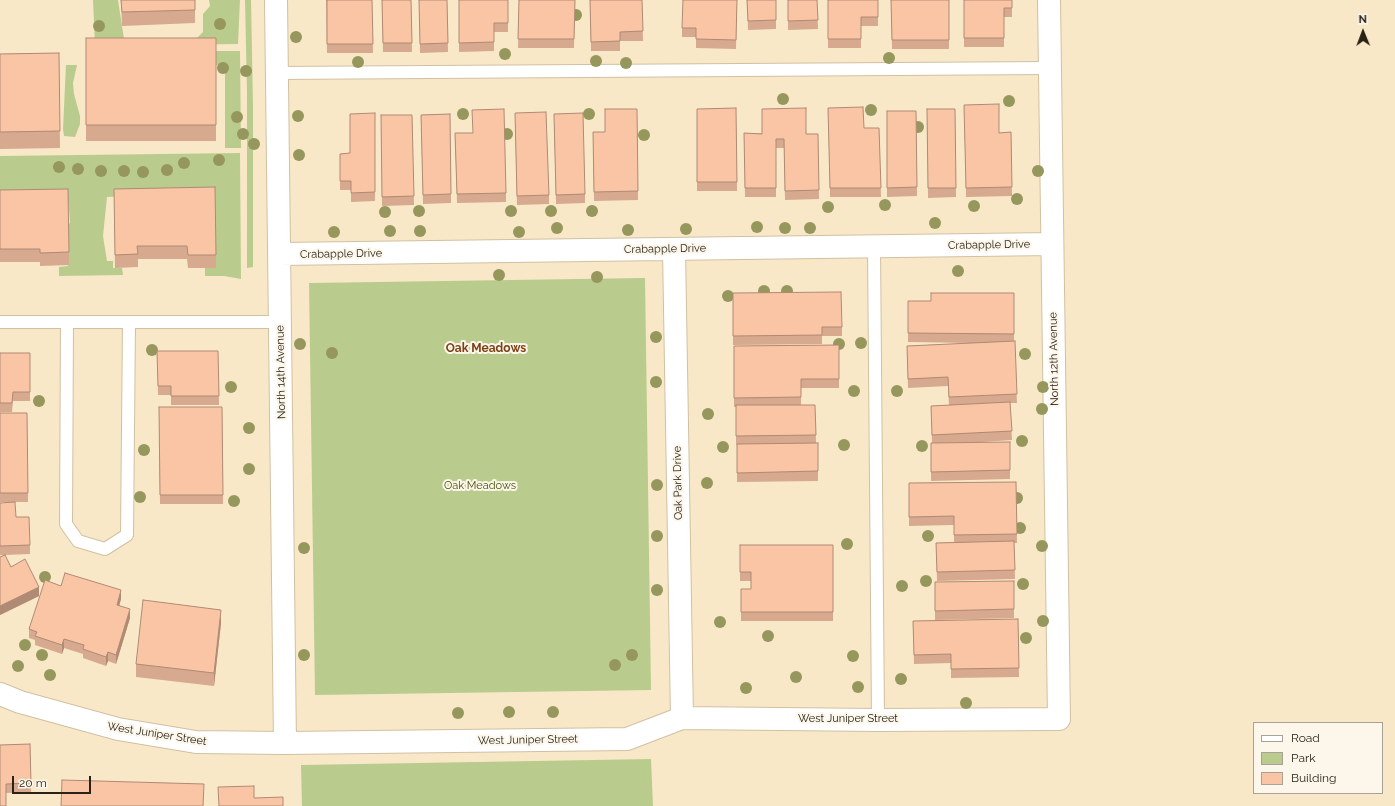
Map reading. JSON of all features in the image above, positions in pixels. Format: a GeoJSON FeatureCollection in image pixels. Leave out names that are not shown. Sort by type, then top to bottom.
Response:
{"type":"FeatureCollection","features":[{"type":"Feature","properties":{"kind":"street","name":"North 14th Avenue"},"geometry":{"type":"LineString","coordinates":[[276,0],[286,743]]}},
{"type":"Feature","properties":{"kind":"street","name":"North 12th Avenue"},"geometry":{"type":"LineString","coordinates":[[1049,0],[1059,719]]}},
{"type":"Feature","properties":{"kind":"street","name":"Crabapple Drive"},"geometry":{"type":"LineString","coordinates":[[279,254],[1052,244]]}},
{"type":"Feature","properties":{"kind":"street","name":"Oak Park Drive"},"geometry":{"type":"LineString","coordinates":[[674,249],[682,718]]}},
{"type":"Feature","properties":{"kind":"street","name":"West Juniper Street"},"geometry":{"type":"LineString","coordinates":[[0,694],[20,702],[126,730],[196,742],[286,743],[627,739],[682,718],[878,720],[1059,719]]}},
{"type":"Feature","properties":{"kind":"lane"},"geometry":{"type":"LineString","coordinates":[[276,73],[1050,68]]}},
{"type":"Feature","properties":{"kind":"lane"},"geometry":{"type":"LineString","coordinates":[[874,247],[878,720]]}},
{"type":"Feature","properties":{"kind":"lane"},"geometry":{"type":"LineString","coordinates":[[0,322],[280,322]]}},
{"type":"Feature","properties":{"kind":"lane"},"geometry":{"type":"LineString","coordinates":[[67,322],[66,524],[78,541],[105,549],[127,535],[129,322]]}},
{"type":"Feature","properties":{"kind":"green space"},"geometry":{"type":"Polygon","coordinates":[[[93,0],[118,0],[124,39],[195,40],[203,32],[203,14],[210,6],[209,0],[240,0],[238,44],[95,46],[93,0]]]}},
{"type":"Feature","properties":{"kind":"green space"},"geometry":{"type":"Polygon","coordinates":[[[245,0],[251,0],[253,106],[253,267],[247,268],[247,94],[245,0]]]}},
{"type":"Feature","properties":{"kind":"green space"},"geometry":{"type":"Polygon","coordinates":[[[204,51],[240,51],[241,148],[225,148],[225,73],[221,73],[221,65],[207,65],[204,51]]]}},
{"type":"Feature","properties":{"kind":"green space"},"geometry":{"type":"Polygon","coordinates":[[[66,65],[77,65],[73,83],[74,94],[80,116],[80,124],[75,137],[64,136],[63,129],[66,65]]]}},
{"type":"Feature","properties":{"kind":"green space"},"geometry":{"type":"Polygon","coordinates":[[[240,153],[241,279],[224,276],[205,276],[205,267],[216,244],[216,223],[152,195],[107,197],[103,236],[107,261],[113,261],[113,268],[122,268],[123,275],[59,276],[59,267],[68,266],[67,246],[62,229],[70,223],[69,208],[65,199],[0,196],[0,156],[240,153]]]}},
{"type":"Feature","properties":{"kind":"green space","name":"Oak Meadows"},"geometry":{"type":"Polygon","coordinates":[[[645,278],[651,690],[315,695],[309,283],[645,278]]]}},
{"type":"Feature","properties":{"kind":"green space"},"geometry":{"type":"Polygon","coordinates":[[[651,759],[653,806],[302,806],[301,765],[651,759]]]}},
{"type":"Feature","properties":{"kind":"building"},"geometry":{"type":"Polygon","coordinates":[[[121,0],[195,0],[195,10],[122,12],[121,0]]]}},
{"type":"Feature","properties":{"kind":"building"},"geometry":{"type":"Polygon","coordinates":[[[327,0],[372,0],[373,44],[327,44],[327,0]]]}},
{"type":"Feature","properties":{"kind":"building"},"geometry":{"type":"Polygon","coordinates":[[[382,0],[411,0],[412,43],[383,43],[382,0]]]}},
{"type":"Feature","properties":{"kind":"building"},"geometry":{"type":"Polygon","coordinates":[[[419,0],[447,0],[448,43],[420,44],[419,0]]]}},
{"type":"Feature","properties":{"kind":"building"},"geometry":{"type":"Polygon","coordinates":[[[459,0],[508,0],[508,23],[494,23],[494,42],[459,43],[459,0]]]}},
{"type":"Feature","properties":{"kind":"building"},"geometry":{"type":"Polygon","coordinates":[[[519,0],[575,0],[574,39],[518,39],[519,0]]]}},
{"type":"Feature","properties":{"kind":"building"},"geometry":{"type":"Polygon","coordinates":[[[590,0],[642,0],[643,31],[620,32],[620,41],[591,42],[590,0]]]}},
{"type":"Feature","properties":{"kind":"building"},"geometry":{"type":"Polygon","coordinates":[[[683,0],[737,0],[736,40],[696,39],[696,28],[682,28],[683,0]]]}},
{"type":"Feature","properties":{"kind":"building"},"geometry":{"type":"Polygon","coordinates":[[[747,0],[776,0],[776,20],[748,21],[747,0]]]}},
{"type":"Feature","properties":{"kind":"building"},"geometry":{"type":"Polygon","coordinates":[[[788,0],[817,0],[818,20],[788,21],[788,0]]]}},
{"type":"Feature","properties":{"kind":"building"},"geometry":{"type":"Polygon","coordinates":[[[828,0],[878,0],[878,17],[861,17],[861,39],[828,39],[828,0]]]}},
{"type":"Feature","properties":{"kind":"building"},"geometry":{"type":"Polygon","coordinates":[[[891,0],[949,0],[949,40],[892,40],[891,0]]]}},
{"type":"Feature","properties":{"kind":"building"},"geometry":{"type":"Polygon","coordinates":[[[964,0],[1012,0],[1012,8],[1004,8],[1004,38],[964,38],[964,0]]]}},
{"type":"Feature","properties":{"kind":"building"},"geometry":{"type":"Polygon","coordinates":[[[86,38],[216,38],[216,125],[86,125],[86,38]]]}},
{"type":"Feature","properties":{"kind":"building"},"geometry":{"type":"Polygon","coordinates":[[[59,53],[60,131],[0,132],[0,54],[59,53]]]}},
{"type":"Feature","properties":{"kind":"building"},"geometry":{"type":"Polygon","coordinates":[[[999,104],[999,133],[1011,132],[1012,187],[966,188],[964,105],[999,104]]]}},
{"type":"Feature","properties":{"kind":"building"},"geometry":{"type":"Polygon","coordinates":[[[863,107],[864,128],[879,128],[881,188],[830,188],[828,108],[863,107]]]}},
{"type":"Feature","properties":{"kind":"building"},"geometry":{"type":"Polygon","coordinates":[[[736,108],[737,182],[697,182],[697,109],[736,108]]]}},
{"type":"Feature","properties":{"kind":"building"},"geometry":{"type":"Polygon","coordinates":[[[806,108],[806,134],[818,134],[819,190],[785,191],[784,139],[776,139],[776,188],[745,188],[744,133],[762,134],[762,109],[806,108]]]}},
{"type":"Feature","properties":{"kind":"building"},"geometry":{"type":"Polygon","coordinates":[[[504,109],[506,193],[457,194],[455,133],[473,133],[472,110],[504,109]]]}},
{"type":"Feature","properties":{"kind":"building"},"geometry":{"type":"Polygon","coordinates":[[[605,109],[637,109],[638,191],[594,192],[593,132],[605,132],[605,109]]]}},
{"type":"Feature","properties":{"kind":"building"},"geometry":{"type":"Polygon","coordinates":[[[927,109],[955,109],[956,188],[928,188],[927,109]]]}},
{"type":"Feature","properties":{"kind":"building"},"geometry":{"type":"Polygon","coordinates":[[[887,111],[916,111],[917,187],[887,188],[887,111]]]}},
{"type":"Feature","properties":{"kind":"building"},"geometry":{"type":"Polygon","coordinates":[[[546,112],[549,195],[517,196],[515,113],[546,112]]]}},
{"type":"Feature","properties":{"kind":"building"},"geometry":{"type":"Polygon","coordinates":[[[375,113],[375,192],[351,193],[351,181],[340,181],[340,154],[350,153],[350,114],[375,113]]]}},
{"type":"Feature","properties":{"kind":"building"},"geometry":{"type":"Polygon","coordinates":[[[583,113],[585,194],[556,195],[554,114],[583,113]]]}},
{"type":"Feature","properties":{"kind":"building"},"geometry":{"type":"Polygon","coordinates":[[[450,114],[451,194],[423,195],[421,115],[450,114]]]}},
{"type":"Feature","properties":{"kind":"building"},"geometry":{"type":"Polygon","coordinates":[[[381,115],[412,115],[414,196],[382,197],[381,115]]]}},
{"type":"Feature","properties":{"kind":"building"},"geometry":{"type":"Polygon","coordinates":[[[215,187],[216,255],[188,255],[187,246],[137,246],[138,254],[115,255],[114,189],[215,187]]]}},
{"type":"Feature","properties":{"kind":"building"},"geometry":{"type":"Polygon","coordinates":[[[68,189],[69,252],[40,253],[40,249],[0,249],[0,190],[68,189]]]}},
{"type":"Feature","properties":{"kind":"building"},"geometry":{"type":"Polygon","coordinates":[[[841,292],[842,327],[822,327],[822,335],[733,336],[733,293],[841,292]]]}},
{"type":"Feature","properties":{"kind":"building"},"geometry":{"type":"Polygon","coordinates":[[[931,293],[1014,293],[1014,334],[908,333],[908,301],[931,301],[931,293]]]}},
{"type":"Feature","properties":{"kind":"building"},"geometry":{"type":"Polygon","coordinates":[[[1015,341],[1017,394],[949,397],[948,377],[908,379],[907,346],[1015,341]]]}},
{"type":"Feature","properties":{"kind":"building"},"geometry":{"type":"Polygon","coordinates":[[[839,345],[839,379],[801,379],[801,397],[734,398],[734,346],[839,345]]]}},
{"type":"Feature","properties":{"kind":"building"},"geometry":{"type":"Polygon","coordinates":[[[157,351],[218,351],[219,396],[171,396],[171,386],[158,386],[157,351]]]}},
{"type":"Feature","properties":{"kind":"building"},"geometry":{"type":"Polygon","coordinates":[[[0,353],[30,353],[30,392],[13,392],[12,403],[0,403],[0,353]]]}},
{"type":"Feature","properties":{"kind":"building"},"geometry":{"type":"Polygon","coordinates":[[[1010,402],[1012,431],[932,435],[931,406],[1010,402]]]}},
{"type":"Feature","properties":{"kind":"building"},"geometry":{"type":"Polygon","coordinates":[[[736,405],[815,405],[816,435],[736,436],[736,405]]]}},
{"type":"Feature","properties":{"kind":"building"},"geometry":{"type":"Polygon","coordinates":[[[159,407],[222,407],[223,495],[160,495],[159,407]]]}},
{"type":"Feature","properties":{"kind":"building"},"geometry":{"type":"Polygon","coordinates":[[[0,413],[27,413],[28,493],[0,493],[0,413]]]}},
{"type":"Feature","properties":{"kind":"building"},"geometry":{"type":"Polygon","coordinates":[[[1010,442],[1010,470],[931,472],[931,443],[1010,442]]]}},
{"type":"Feature","properties":{"kind":"building"},"geometry":{"type":"Polygon","coordinates":[[[818,443],[818,471],[737,473],[737,444],[818,443]]]}},
{"type":"Feature","properties":{"kind":"building"},"geometry":{"type":"Polygon","coordinates":[[[1016,482],[1017,534],[954,535],[954,516],[909,517],[909,483],[1016,482]]]}},
{"type":"Feature","properties":{"kind":"building"},"geometry":{"type":"Polygon","coordinates":[[[15,502],[16,517],[29,517],[30,545],[0,546],[0,503],[15,502]]]}},
{"type":"Feature","properties":{"kind":"building"},"geometry":{"type":"Polygon","coordinates":[[[1014,541],[1015,570],[937,572],[936,543],[1014,541]]]}},
{"type":"Feature","properties":{"kind":"building"},"geometry":{"type":"Polygon","coordinates":[[[740,545],[833,545],[833,612],[741,612],[741,589],[751,589],[751,572],[740,572],[740,545]]]}},
{"type":"Feature","properties":{"kind":"building"},"geometry":{"type":"Polygon","coordinates":[[[5,555],[11,567],[25,559],[39,587],[0,606],[0,557],[5,555]]]}},
{"type":"Feature","properties":{"kind":"building"},"geometry":{"type":"Polygon","coordinates":[[[65,573],[121,590],[117,605],[130,609],[116,655],[108,652],[106,657],[83,649],[84,645],[64,639],[62,645],[35,636],[37,632],[29,629],[45,580],[61,586],[65,573]]]}},
{"type":"Feature","properties":{"kind":"building"},"geometry":{"type":"Polygon","coordinates":[[[1014,581],[1014,609],[935,611],[935,582],[1014,581]]]}},
{"type":"Feature","properties":{"kind":"building"},"geometry":{"type":"Polygon","coordinates":[[[143,600],[221,610],[214,673],[136,664],[143,600]]]}},
{"type":"Feature","properties":{"kind":"building"},"geometry":{"type":"Polygon","coordinates":[[[1018,619],[1019,668],[951,669],[951,654],[914,655],[913,621],[1018,619]]]}},
{"type":"Feature","properties":{"kind":"building"},"geometry":{"type":"Polygon","coordinates":[[[30,744],[31,783],[6,784],[6,806],[0,806],[0,745],[30,744]]]}},
{"type":"Feature","properties":{"kind":"building"},"geometry":{"type":"Polygon","coordinates":[[[62,780],[204,784],[203,806],[61,806],[62,780]]]}},
{"type":"Feature","properties":{"kind":"building"},"geometry":{"type":"Polygon","coordinates":[[[254,786],[254,798],[283,797],[283,806],[219,806],[218,787],[254,786]]]}},
{"type":"Feature","properties":{"kind":"district","name":"Oak Meadows"},"geometry":{"type":"Point","coordinates":[486,348]}}]}
